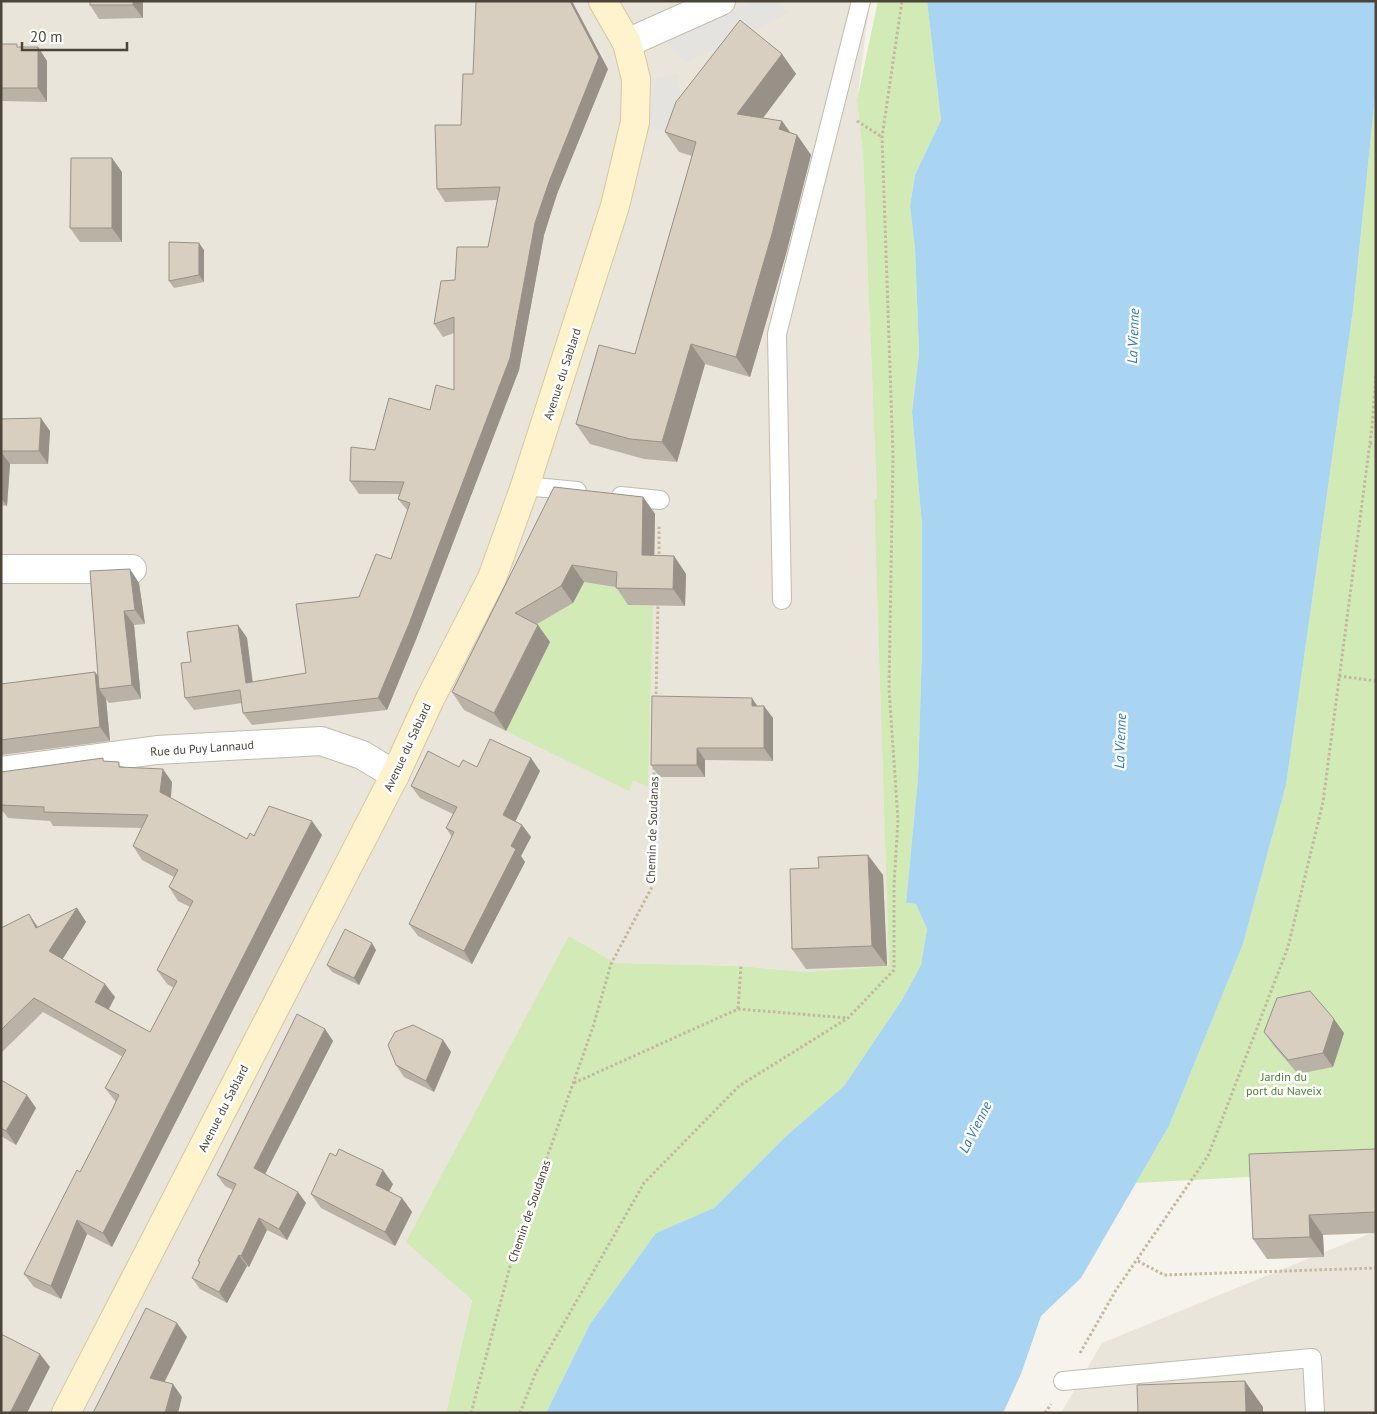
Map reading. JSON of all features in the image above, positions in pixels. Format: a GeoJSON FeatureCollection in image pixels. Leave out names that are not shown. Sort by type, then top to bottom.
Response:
{"type":"FeatureCollection","features":[{"type":"Feature","properties":{"kind":"street","name":"Avenue du Sablard"},"geometry":{"type":"LineString","coordinates":[[66,1413],[395,775],[430,699],[492,578],[526,486],[615,206],[632,131],[636,79],[627,43],[603,1]]}},
{"type":"Feature","properties":{"kind":"street"},"geometry":{"type":"LineString","coordinates":[[627,43],[721,1]]}},
{"type":"Feature","properties":{"kind":"street"},"geometry":{"type":"LineString","coordinates":[[1,569],[132,569]]}},
{"type":"Feature","properties":{"kind":"street","name":"Rue du Puy Lannaud"},"geometry":{"type":"LineString","coordinates":[[1,770],[157,750],[321,741],[362,755],[395,775]]}},
{"type":"Feature","properties":{"kind":"lane"},"geometry":{"type":"LineString","coordinates":[[782,600],[777,334],[861,1]]}},
{"type":"Feature","properties":{"kind":"lane"},"geometry":{"type":"LineString","coordinates":[[526,486],[660,500]]}},
{"type":"Feature","properties":{"kind":"lane"},"geometry":{"type":"LineString","coordinates":[[1063,1380],[1312,1358],[1315,1413]]}},
{"type":"Feature","properties":{"kind":"path"},"geometry":{"type":"LineString","coordinates":[[520,1413],[536,1372],[644,1184],[739,1086],[848,1018],[894,970],[894,885],[898,820],[890,689],[893,454],[882,137],[902,1]]}},
{"type":"Feature","properties":{"kind":"path"},"geometry":{"type":"LineString","coordinates":[[1045,1413],[1116,1290],[1208,1156],[1288,947],[1323,802],[1372,427],[1376,376]]}},
{"type":"Feature","properties":{"kind":"path"},"geometry":{"type":"LineString","coordinates":[[1372,427],[1376,423]]}},
{"type":"Feature","properties":{"kind":"path"},"geometry":{"type":"LineString","coordinates":[[1370,443],[1376,446]]}},
{"type":"Feature","properties":{"kind":"path"},"geometry":{"type":"LineString","coordinates":[[659,560],[660,500]]}},
{"type":"Feature","properties":{"kind":"path"},"geometry":{"type":"LineString","coordinates":[[655,708],[658,599]]}},
{"type":"Feature","properties":{"kind":"path"},"geometry":{"type":"LineString","coordinates":[[1339,676],[1376,681]]}},
{"type":"Feature","properties":{"kind":"path","name":"Chemin de Soudanas"},"geometry":{"type":"LineString","coordinates":[[471,1413],[515,1248],[574,1083],[612,964],[652,886],[654,758]]}},
{"type":"Feature","properties":{"kind":"path"},"geometry":{"type":"LineString","coordinates":[[738,1009],[741,966]]}},
{"type":"Feature","properties":{"kind":"path"},"geometry":{"type":"LineString","coordinates":[[574,1083],[738,1009],[848,1018]]}},
{"type":"Feature","properties":{"kind":"path"},"geometry":{"type":"LineString","coordinates":[[1138,1260],[1164,1275],[1376,1268]]}},
{"type":"Feature","properties":{"kind":"shaded area"},"geometry":{"type":"Polygon","coordinates":[[[1,1],[870,1],[857,100],[863,156],[877,500],[874,500],[889,966],[805,972],[741,966],[616,963],[569,936],[472,1299],[446,1413],[1,1413],[1,1]]]}},
{"type":"Feature","properties":{"kind":"shaded area"},"geometry":{"type":"Polygon","coordinates":[[[753,1],[776,1],[789,13],[686,63],[666,43],[753,1]]]}},
{"type":"Feature","properties":{"kind":"shaded area"},"geometry":{"type":"Polygon","coordinates":[[[678,74],[683,124],[651,132],[652,79],[678,74]]]}},
{"type":"Feature","properties":{"kind":"shaded area"},"geometry":{"type":"Polygon","coordinates":[[[1376,1231],[1376,1413],[1061,1413],[1102,1343],[1376,1231]]]}},
{"type":"Feature","properties":{"kind":"shaded area"},"geometry":{"type":"Polygon","coordinates":[[[1373,1275],[1376,1275],[1376,1413],[1372,1413],[1373,1275]]]}},
{"type":"Feature","properties":{"kind":"green space"},"geometry":{"type":"Polygon","coordinates":[[[878,1],[927,1],[941,120],[915,175],[910,206],[915,248],[919,353],[912,412],[922,525],[922,649],[918,778],[906,903],[916,904],[927,929],[921,965],[902,1000],[844,1086],[785,1137],[714,1208],[656,1233],[590,1324],[546,1413],[446,1413],[472,1300],[406,1242],[569,936],[616,963],[741,966],[805,972],[889,966],[874,500],[877,499],[863,156],[857,100],[878,1]]]}},
{"type":"Feature","properties":{"kind":"green space","name":"Jardin du port du Naveix"},"geometry":{"type":"Polygon","coordinates":[[[1376,88],[1376,1170],[1136,1183],[1169,1126],[1243,944],[1286,785],[1353,310],[1376,88]]]}},
{"type":"Feature","properties":{"kind":"green space"},"geometry":{"type":"Polygon","coordinates":[[[584,582],[629,586],[629,605],[653,606],[648,787],[633,780],[629,791],[506,731],[550,642],[508,621],[577,595],[584,582]]]}},
{"type":"Feature","properties":{"kind":"water","name":"La Vienne"},"geometry":{"type":"Polygon","coordinates":[[[927,1],[1376,1],[1376,88],[1353,310],[1286,785],[1243,944],[1169,1126],[1081,1278],[1041,1316],[1021,1374],[1003,1413],[546,1413],[590,1324],[656,1233],[714,1208],[785,1137],[844,1086],[902,1000],[921,965],[927,929],[916,904],[906,903],[918,778],[922,649],[922,525],[912,412],[919,353],[915,248],[910,206],[915,175],[941,120],[927,1]]]}},
{"type":"Feature","properties":{"kind":"building"},"geometry":{"type":"Polygon","coordinates":[[[90,1],[133,1],[133,5],[90,5],[90,1]]]}},
{"type":"Feature","properties":{"kind":"building"},"geometry":{"type":"Polygon","coordinates":[[[476,1],[570,1],[599,57],[549,182],[535,223],[510,358],[409,624],[378,698],[243,713],[240,690],[185,698],[181,663],[191,662],[187,632],[238,625],[246,683],[306,673],[296,604],[359,597],[376,554],[391,559],[410,503],[398,499],[404,482],[350,481],[351,447],[375,450],[389,398],[430,410],[436,385],[454,390],[454,317],[434,324],[441,281],[455,280],[457,247],[488,247],[500,187],[437,189],[435,125],[461,125],[463,74],[473,74],[476,1]]]}},
{"type":"Feature","properties":{"kind":"building"},"geometry":{"type":"Polygon","coordinates":[[[740,20],[782,54],[737,114],[782,121],[779,129],[797,135],[772,234],[736,357],[691,344],[662,442],[630,439],[576,424],[599,345],[635,354],[696,142],[665,132],[676,102],[740,20]]]}},
{"type":"Feature","properties":{"kind":"building"},"geometry":{"type":"Polygon","coordinates":[[[1,44],[17,44],[17,47],[38,47],[38,88],[1,88],[1,44]]]}},
{"type":"Feature","properties":{"kind":"building"},"geometry":{"type":"Polygon","coordinates":[[[71,158],[112,158],[112,228],[70,228],[71,158]]]}},
{"type":"Feature","properties":{"kind":"building"},"geometry":{"type":"Polygon","coordinates":[[[169,242],[199,243],[199,275],[169,281],[169,242]]]}},
{"type":"Feature","properties":{"kind":"building"},"geometry":{"type":"Polygon","coordinates":[[[41,418],[39,451],[1,451],[1,419],[41,418]]]}},
{"type":"Feature","properties":{"kind":"building"},"geometry":{"type":"Polygon","coordinates":[[[554,487],[643,497],[642,555],[674,556],[673,589],[616,588],[617,572],[572,565],[561,586],[515,613],[538,625],[494,713],[452,692],[554,487]]]}},
{"type":"Feature","properties":{"kind":"building"},"geometry":{"type":"Polygon","coordinates":[[[130,569],[135,610],[124,611],[132,685],[99,689],[90,571],[130,569]]]}},
{"type":"Feature","properties":{"kind":"building"},"geometry":{"type":"Polygon","coordinates":[[[95,672],[100,727],[1,740],[1,684],[95,672]]]}},
{"type":"Feature","properties":{"kind":"building"},"geometry":{"type":"Polygon","coordinates":[[[652,696],[752,698],[752,706],[764,706],[764,748],[697,748],[697,765],[651,765],[652,696]]]}},
{"type":"Feature","properties":{"kind":"building"},"geometry":{"type":"Polygon","coordinates":[[[490,739],[531,758],[503,815],[522,825],[511,846],[516,849],[464,951],[409,924],[454,832],[446,828],[457,807],[411,786],[428,751],[459,767],[463,760],[477,767],[490,739]]]}},
{"type":"Feature","properties":{"kind":"building"},"geometry":{"type":"Polygon","coordinates":[[[103,758],[103,761],[119,762],[119,767],[163,769],[160,792],[247,839],[250,833],[254,836],[269,806],[312,821],[103,1233],[77,1220],[51,1286],[24,1274],[77,1170],[80,1172],[119,1095],[105,1088],[126,1050],[34,998],[1,1030],[1,928],[29,914],[36,928],[77,908],[49,951],[105,984],[95,1002],[150,1032],[177,981],[157,970],[193,901],[169,887],[178,870],[133,846],[148,815],[44,812],[44,807],[1,805],[1,772],[103,758]]]}},
{"type":"Feature","properties":{"kind":"building"},"geometry":{"type":"Polygon","coordinates":[[[868,855],[872,946],[792,949],[790,869],[819,868],[818,857],[868,855]]]}},
{"type":"Feature","properties":{"kind":"building"},"geometry":{"type":"Polygon","coordinates":[[[345,929],[372,943],[354,978],[327,965],[345,929]]]}},
{"type":"Feature","properties":{"kind":"building"},"geometry":{"type":"Polygon","coordinates":[[[1310,991],[1334,1019],[1323,1053],[1288,1060],[1264,1032],[1277,998],[1310,991]]]}},
{"type":"Feature","properties":{"kind":"building"},"geometry":{"type":"Polygon","coordinates":[[[297,1014],[325,1029],[254,1168],[298,1192],[279,1229],[259,1218],[241,1256],[239,1255],[219,1292],[192,1278],[200,1262],[198,1261],[236,1184],[217,1175],[297,1014]]]}},
{"type":"Feature","properties":{"kind":"building"},"geometry":{"type":"Polygon","coordinates":[[[413,1025],[443,1040],[426,1081],[396,1065],[388,1045],[395,1032],[413,1025]]]}},
{"type":"Feature","properties":{"kind":"building"},"geometry":{"type":"Polygon","coordinates":[[[1,1080],[27,1095],[6,1131],[1,1128],[1,1080]]]}},
{"type":"Feature","properties":{"kind":"building"},"geometry":{"type":"Polygon","coordinates":[[[339,1149],[383,1170],[376,1185],[402,1198],[385,1232],[311,1194],[330,1153],[336,1156],[339,1149]]]}},
{"type":"Feature","properties":{"kind":"building"},"geometry":{"type":"Polygon","coordinates":[[[1376,1149],[1376,1212],[1309,1215],[1310,1237],[1253,1239],[1249,1154],[1376,1149]]]}},
{"type":"Feature","properties":{"kind":"building"},"geometry":{"type":"Polygon","coordinates":[[[146,1308],[177,1323],[150,1378],[173,1384],[165,1413],[93,1413],[146,1308]]]}},
{"type":"Feature","properties":{"kind":"building"},"geometry":{"type":"Polygon","coordinates":[[[1,1334],[40,1354],[10,1413],[1,1413],[1,1334]]]}},
{"type":"Feature","properties":{"kind":"building"},"geometry":{"type":"Polygon","coordinates":[[[1245,1381],[1246,1413],[1138,1413],[1137,1385],[1245,1381]]]}}]}
